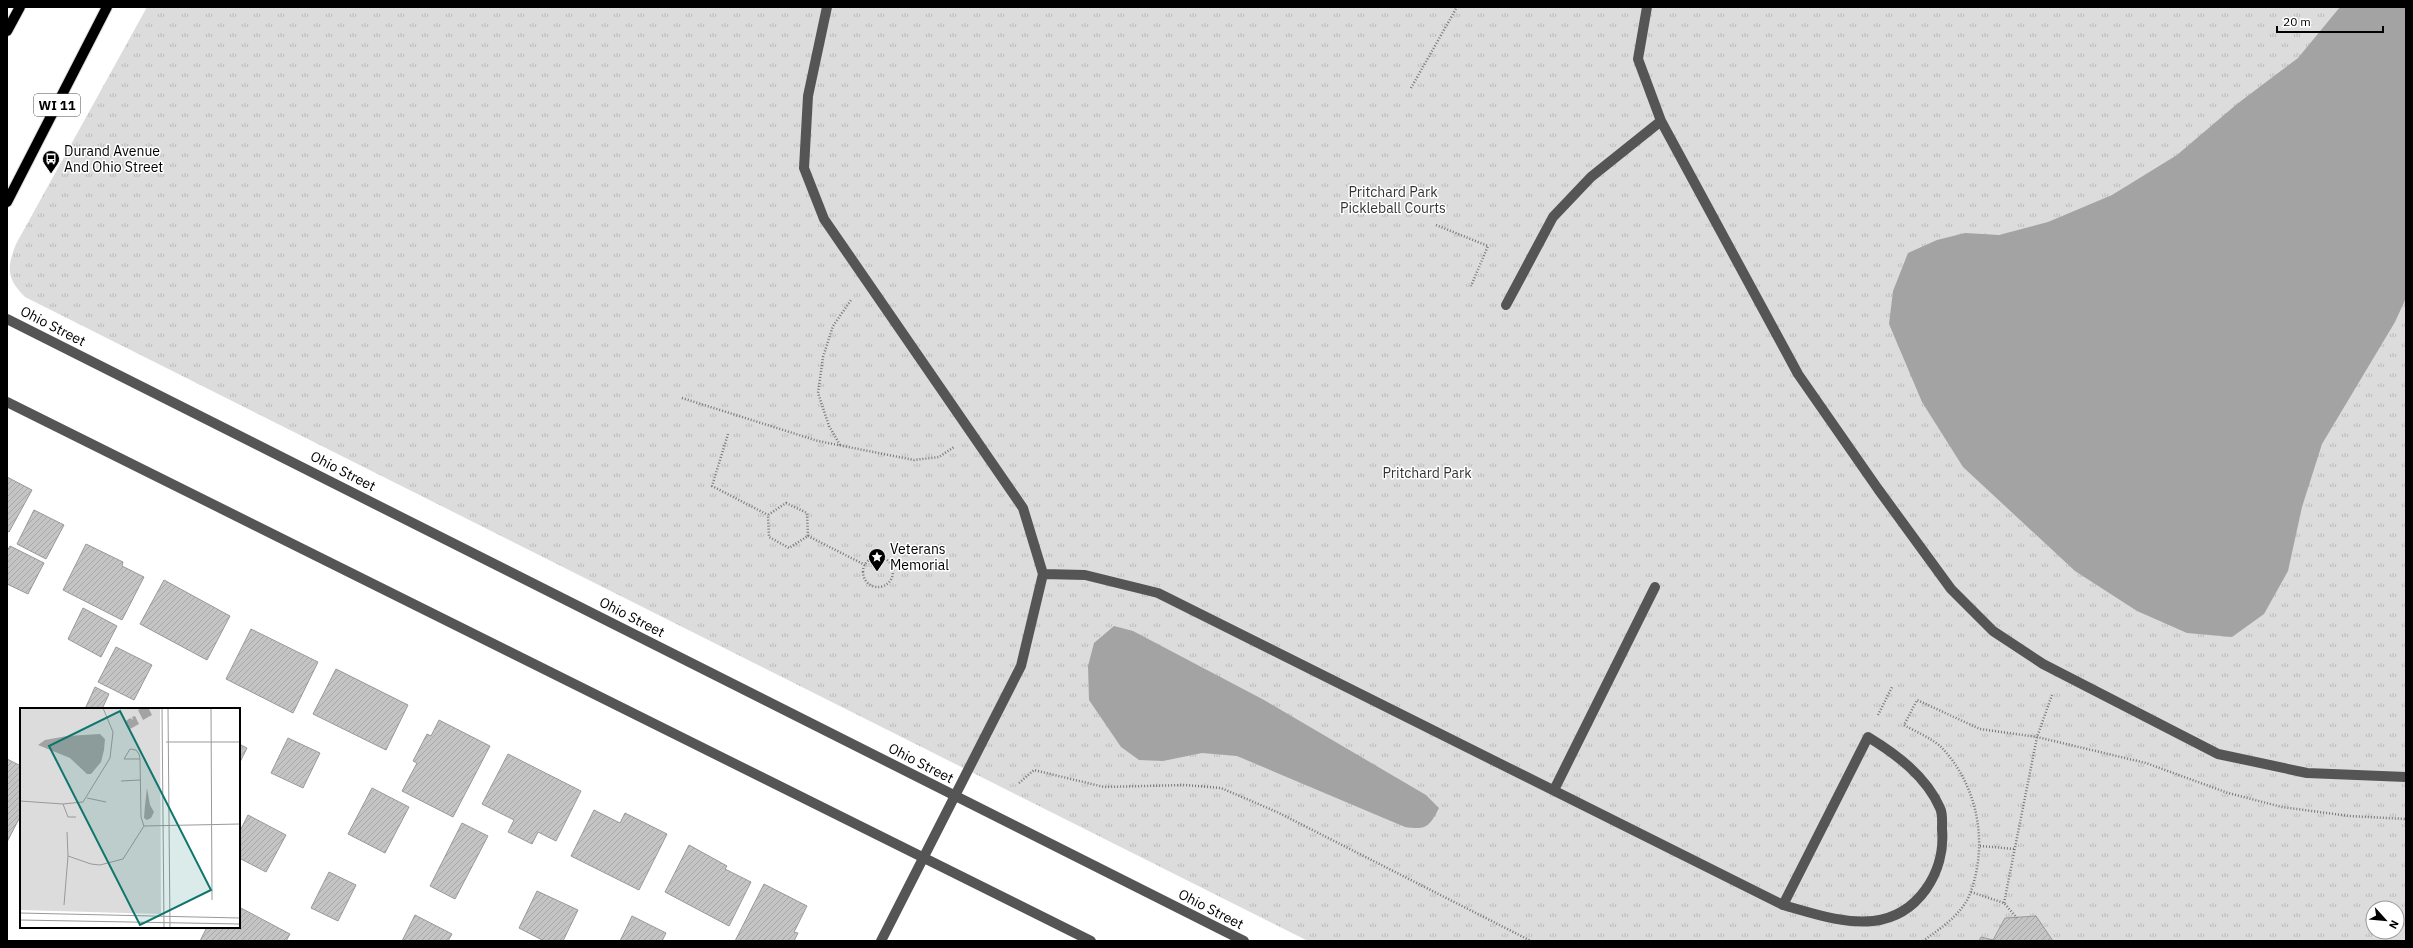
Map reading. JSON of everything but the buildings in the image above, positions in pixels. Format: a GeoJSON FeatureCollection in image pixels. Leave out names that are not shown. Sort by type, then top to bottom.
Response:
{"type":"FeatureCollection","features":[{"type":"Feature","properties":{"kind":"main road"},"geometry":{"type":"LineString","coordinates":[[7,31],[20,7]]}},
{"type":"Feature","properties":{"kind":"main road","name":"WI 11"},"geometry":{"type":"LineString","coordinates":[[7,202],[107,7]]}},
{"type":"Feature","properties":{"kind":"street"},"geometry":{"type":"LineString","coordinates":[[827,7],[808,96],[804,168],[824,219],[974,434],[1023,508],[1043,574],[1021,666],[953,795],[924,857],[881,941]]}},
{"type":"Feature","properties":{"kind":"street"},"geometry":{"type":"LineString","coordinates":[[1647,7],[1638,59],[1661,121],[1798,374],[1878,489],[1957,594],[1993,631],[2059,674],[2218,754],[2307,773],[2406,778]]}},
{"type":"Feature","properties":{"kind":"street"},"geometry":{"type":"LineString","coordinates":[[1506,305],[1552,217],[1591,177],[1661,121]]}},
{"type":"Feature","properties":{"kind":"street","name":"Ohio Street"},"geometry":{"type":"LineString","coordinates":[[7,319],[1244,941]]}},
{"type":"Feature","properties":{"kind":"street"},"geometry":{"type":"LineString","coordinates":[[7,402],[1091,941]]}},
{"type":"Feature","properties":{"kind":"street"},"geometry":{"type":"LineString","coordinates":[[1043,574],[1085,575],[1158,592],[1783,905],[1843,920],[1874,921],[1906,909],[1923,895],[1936,873],[1944,847],[1941,809],[1925,783],[1893,752],[1868,737],[1783,905]]}},
{"type":"Feature","properties":{"kind":"street"},"geometry":{"type":"LineString","coordinates":[[1554,790],[1655,587]]}},
{"type":"Feature","properties":{"kind":"path"},"geometry":{"type":"LineString","coordinates":[[1411,88],[1457,7]]}},
{"type":"Feature","properties":{"kind":"path"},"geometry":{"type":"LineString","coordinates":[[1436,225],[1488,246],[1471,286]]}},
{"type":"Feature","properties":{"kind":"path"},"geometry":{"type":"LineString","coordinates":[[840,445],[829,426],[818,393],[823,357],[836,320],[846,305],[869,283]]}},
{"type":"Feature","properties":{"kind":"path"},"geometry":{"type":"LineString","coordinates":[[682,398],[818,441],[914,460],[939,457],[974,434]]}},
{"type":"Feature","properties":{"kind":"path"},"geometry":{"type":"LineString","coordinates":[[728,434],[712,486],[768,515]]}},
{"type":"Feature","properties":{"kind":"path"},"geometry":{"type":"LineString","coordinates":[[768,515],[786,503],[807,513],[808,536]]}},
{"type":"Feature","properties":{"kind":"path"},"geometry":{"type":"LineString","coordinates":[[768,515],[769,537],[789,548],[808,536]]}},
{"type":"Feature","properties":{"kind":"path"},"geometry":{"type":"LineString","coordinates":[[808,536],[865,565]]}},
{"type":"Feature","properties":{"kind":"path"},"geometry":{"type":"LineString","coordinates":[[871,558],[885,559],[893,570],[891,579],[880,587],[871,585],[863,574],[865,565],[871,558]]}},
{"type":"Feature","properties":{"kind":"path"},"geometry":{"type":"LineString","coordinates":[[2004,903],[2037,738],[2059,674]]}},
{"type":"Feature","properties":{"kind":"path"},"geometry":{"type":"LineString","coordinates":[[1868,737],[1892,687]]}},
{"type":"Feature","properties":{"kind":"path"},"geometry":{"type":"LineString","coordinates":[[1923,941],[1952,920],[1971,892],[1980,846],[1977,814],[1964,776],[1942,748],[1904,725],[1917,700],[1980,729],[2037,738],[2146,763],[2228,793],[2282,807],[2349,816],[2406,819]]}},
{"type":"Feature","properties":{"kind":"path"},"geometry":{"type":"LineString","coordinates":[[1019,783],[1034,770],[1104,787],[1185,785],[1220,788],[1277,812],[1531,941]]}},
{"type":"Feature","properties":{"kind":"path"},"geometry":{"type":"LineString","coordinates":[[1980,846],[2015,850]]}},
{"type":"Feature","properties":{"kind":"path"},"geometry":{"type":"LineString","coordinates":[[1971,892],[2004,903],[2018,918]]}},
{"type":"Feature","properties":{"kind":"green space","name":"Pritchard Park"},"geometry":{"type":"Polygon","coordinates":[[[147,7],[2406,7],[2406,941],[1308,941],[25,297],[11,278],[11,259],[16,244],[147,7]]]}},
{"type":"Feature","properties":{"kind":"shaded area"},"geometry":{"type":"Polygon","coordinates":[[[2340,7],[2406,7],[2406,298],[2395,322],[2322,444],[2302,507],[2288,571],[2264,614],[2232,637],[2187,633],[2137,611],[2075,571],[1963,467],[1922,402],[1889,324],[1893,291],[1908,253],[1937,240],[1965,233],[1999,235],[2048,222],[2112,195],[2177,155],[2237,104],[2298,58],[2340,7]]]}},
{"type":"Feature","properties":{"kind":"shaded area"},"geometry":{"type":"Polygon","coordinates":[[[1114,626],[1133,631],[1264,700],[1426,795],[1439,808],[1436,814],[1426,826],[1418,828],[1405,827],[1237,756],[1202,753],[1163,761],[1139,760],[1121,747],[1089,700],[1088,666],[1094,643],[1114,626]]]}},
{"type":"Feature","properties":{"kind":"place","name":"Durand Avenue And Ohio Street"},"geometry":{"type":"Point","coordinates":[51,174]}},
{"type":"Feature","properties":{"kind":"place","name":"Veterans Memorial"},"geometry":{"type":"Point","coordinates":[877,572]}},
{"type":"Feature","properties":{"kind":"park label","name":"Pritchard Park Pickleball Courts"},"geometry":{"type":"Point","coordinates":[1393,200]}}]}
